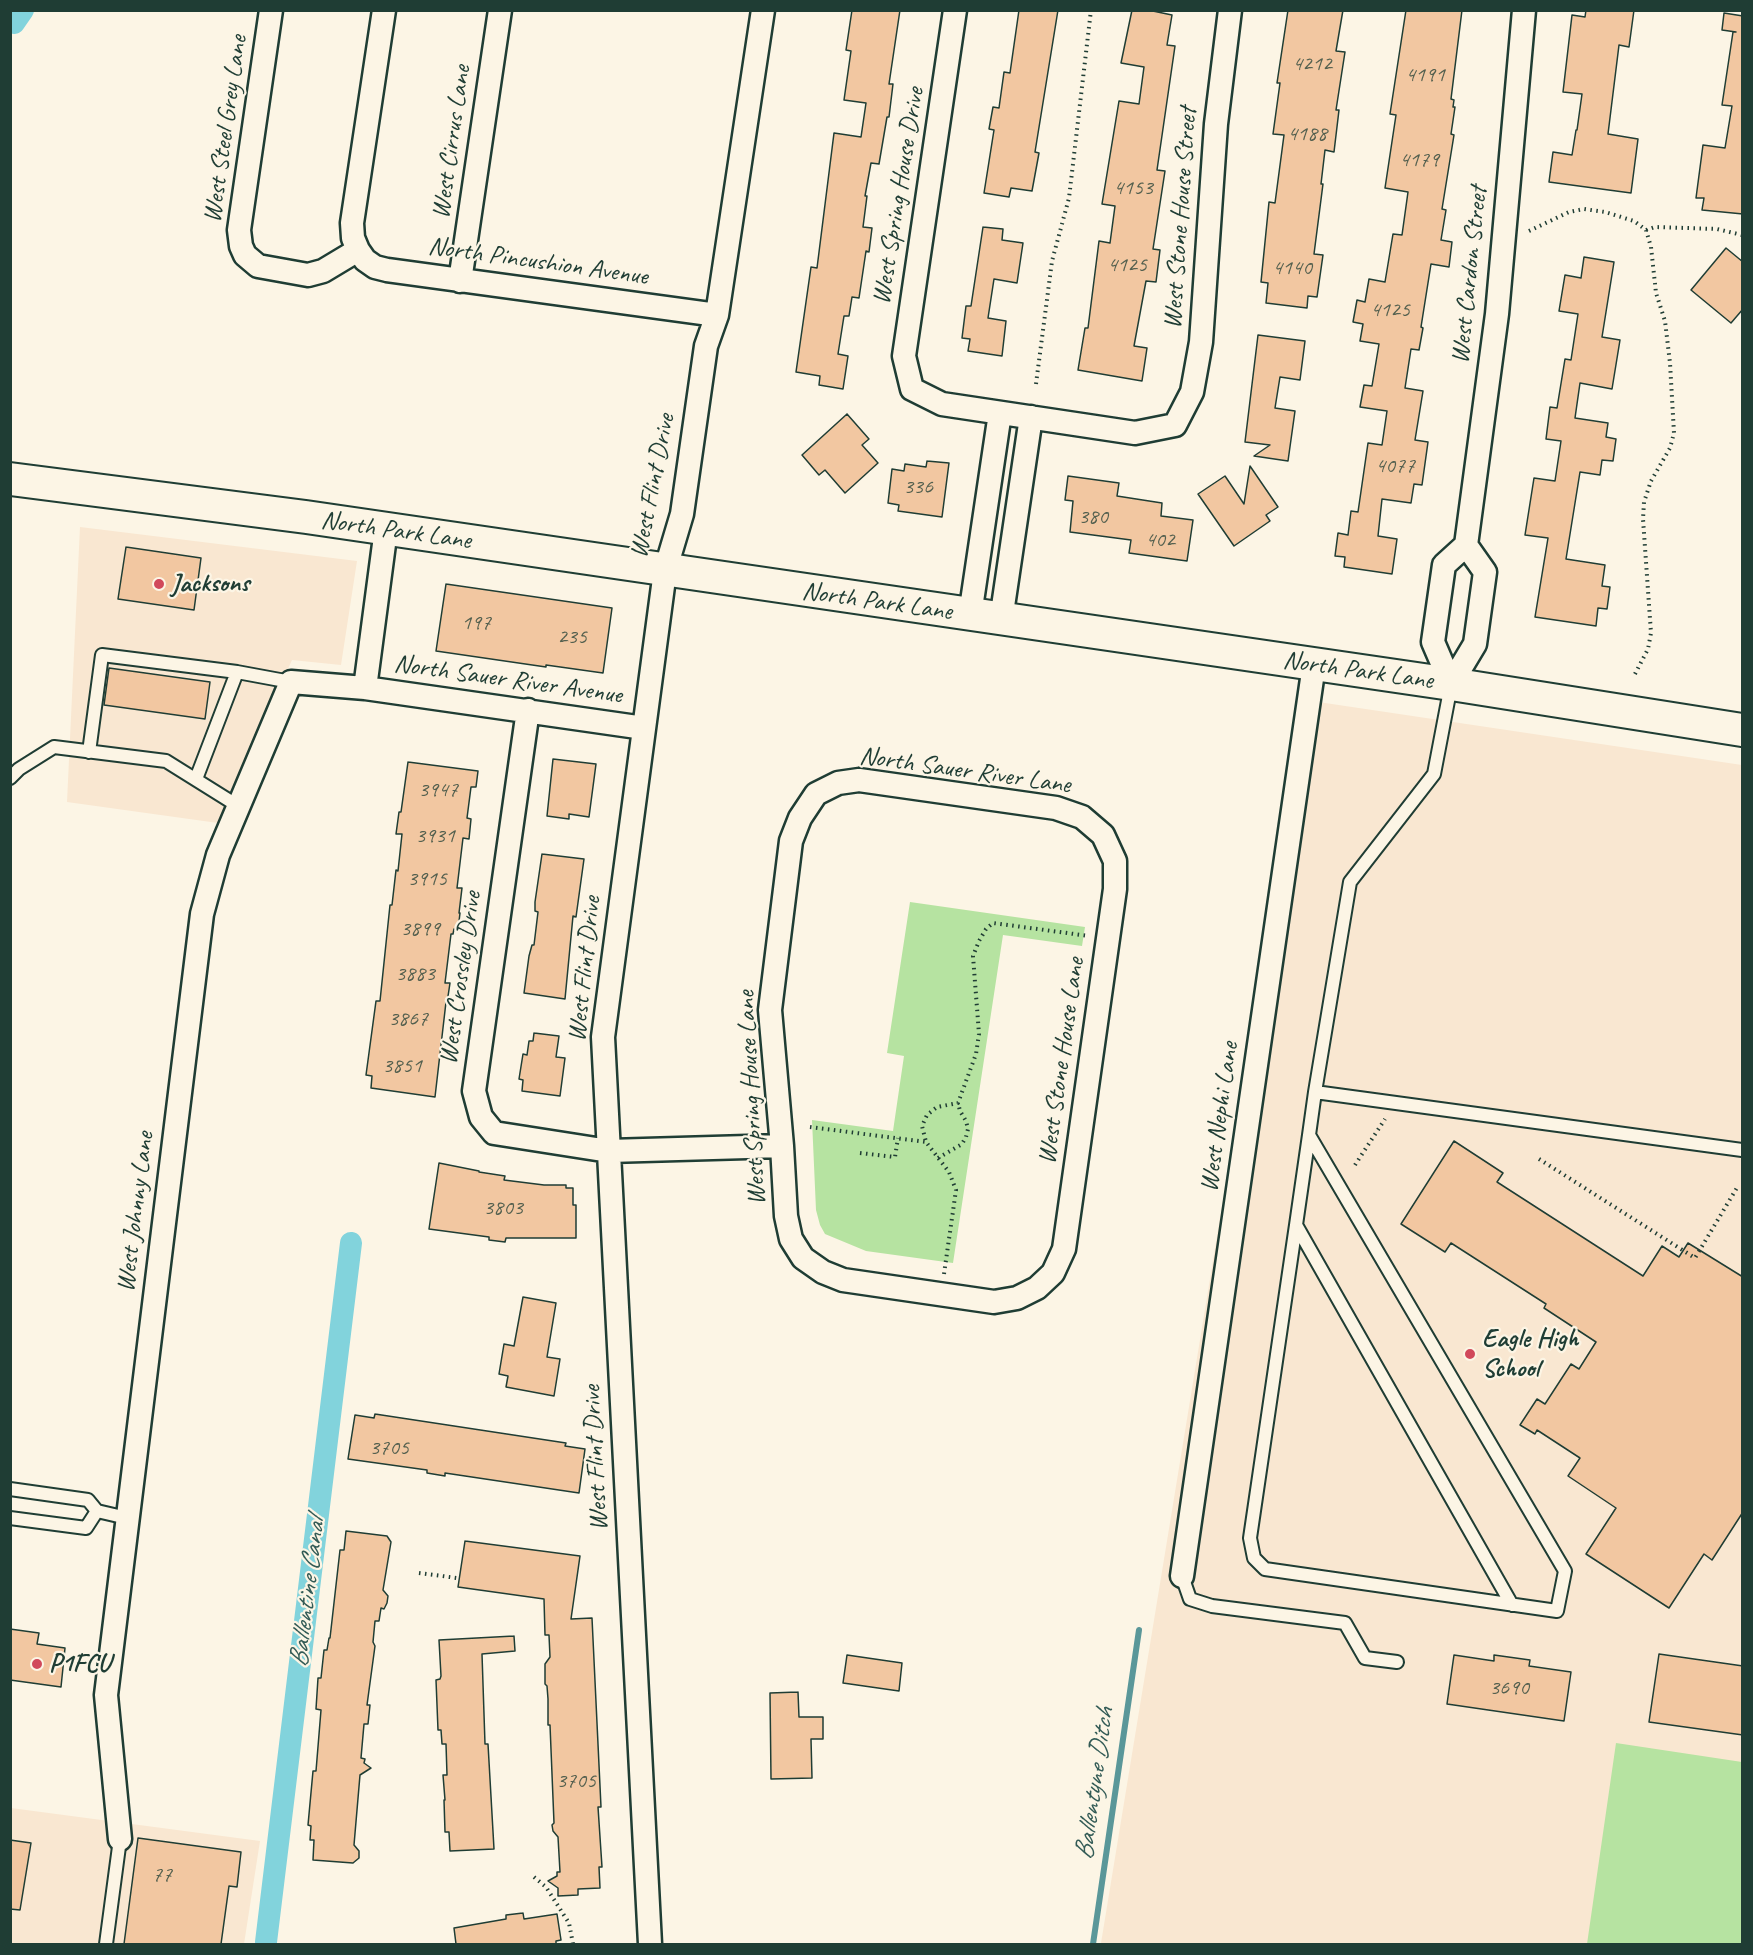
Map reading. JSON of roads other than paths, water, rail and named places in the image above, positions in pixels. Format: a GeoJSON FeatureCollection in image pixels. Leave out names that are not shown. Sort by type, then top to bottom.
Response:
{"type":"FeatureCollection","features":[{"type":"Feature","properties":{"kind":"street","name":"West Steel Grey Lane"},"geometry":{"type":"LineString","coordinates":[[271,10],[238,230],[241,246],[245,255],[258,266],[308,275],[323,271],[358,250]]}},
{"type":"Feature","properties":{"kind":"street"},"geometry":{"type":"LineString","coordinates":[[358,250],[353,238],[352,223],[384,10]]}},
{"type":"Feature","properties":{"kind":"street","name":"West Cirrus Lane"},"geometry":{"type":"LineString","coordinates":[[460,281],[500,10]]}},
{"type":"Feature","properties":{"kind":"street","name":"West Flint Drive"},"geometry":{"type":"LineString","coordinates":[[650,1944],[603,1037],[665,571],[682,514],[706,346],[717,315],[763,10]]}},
{"type":"Feature","properties":{"kind":"street","name":"West Spring House Drive"},"geometry":{"type":"LineString","coordinates":[[955,10],[904,356],[912,389],[942,404],[1000,413]]}},
{"type":"Feature","properties":{"kind":"street","name":"West Stone House Street"},"geometry":{"type":"LineString","coordinates":[[1031,417],[1135,433],[1175,425],[1192,392],[1201,342],[1216,124],[1230,10]]}},
{"type":"Feature","properties":{"kind":"street","name":"West Cardon Street"},"geometry":{"type":"LineString","coordinates":[[1466,544],[1497,314],[1524,10]]}},
{"type":"Feature","properties":{"kind":"street","name":"North Pincushion Avenue"},"geometry":{"type":"LineString","coordinates":[[358,250],[365,260],[375,267],[460,281],[717,315]]}},
{"type":"Feature","properties":{"kind":"street"},"geometry":{"type":"LineString","coordinates":[[970,615],[1000,413],[1031,417],[1001,620]]}},
{"type":"Feature","properties":{"kind":"street","name":"North Park Lane"},"geometry":{"type":"LineString","coordinates":[[10,479],[386,529],[1451,684],[1743,730]]}},
{"type":"Feature","properties":{"kind":"street"},"geometry":{"type":"LineString","coordinates":[[291,682],[365,688],[386,529]]}},
{"type":"Feature","properties":{"kind":"street"},"geometry":{"type":"LineString","coordinates":[[1466,544],[1485,572],[1475,644],[1451,684],[1434,642],[1444,566],[1466,544]]}},
{"type":"Feature","properties":{"kind":"street","name":"West Nephi Lane"},"geometry":{"type":"LineString","coordinates":[[1182,1576],[1314,665]]}},
{"type":"Feature","properties":{"kind":"street","name":"West Johnny Lane"},"geometry":{"type":"LineString","coordinates":[[120,1839],[106,1695],[202,914],[218,855],[291,682]]}},
{"type":"Feature","properties":{"kind":"street","name":"North Sauer River Avenue"},"geometry":{"type":"LineString","coordinates":[[365,688],[644,728]]}},
{"type":"Feature","properties":{"kind":"street","name":"West Crossley Drive"},"geometry":{"type":"LineString","coordinates":[[528,710],[474,1091],[481,1117],[494,1133],[609,1151],[782,1146]]}},
{"type":"Feature","properties":{"kind":"street","name":"North Sauer River Lane"},"geometry":{"type":"LineString","coordinates":[[816,794],[838,783],[859,780],[1056,808],[1082,818],[1103,835]]}},
{"type":"Feature","properties":{"kind":"street","name":"West Spring House Lane"},"geometry":{"type":"LineString","coordinates":[[803,1257],[791,1239],[786,1216],[771,1010],[791,841],[800,818],[816,794]]}},
{"type":"Feature","properties":{"kind":"street","name":"West Stone House Lane"},"geometry":{"type":"LineString","coordinates":[[803,1257],[823,1272],[843,1280],[994,1302],[1017,1298],[1037,1288],[1053,1273],[1064,1250],[1115,889],[1115,861],[1103,835]]}},
{"type":"Feature","properties":{"kind":"lane"},"geometry":{"type":"LineString","coordinates":[[89,752],[102,655],[237,672],[291,682]]}},
{"type":"Feature","properties":{"kind":"lane"},"geometry":{"type":"LineString","coordinates":[[196,779],[237,672]]}},
{"type":"Feature","properties":{"kind":"lane"},"geometry":{"type":"LineString","coordinates":[[1309,1135],[1565,1571],[1557,1611],[1265,1569],[1254,1558],[1250,1538],[1315,1092],[1350,882],[1434,774],[1451,684]]}},
{"type":"Feature","properties":{"kind":"lane"},"geometry":{"type":"LineString","coordinates":[[10,778],[19,769],[54,747],[166,760],[238,806]]}},
{"type":"Feature","properties":{"kind":"lane"},"geometry":{"type":"LineString","coordinates":[[1315,1092],[1743,1150]]}},
{"type":"Feature","properties":{"kind":"lane"},"geometry":{"type":"LineString","coordinates":[[1296,1225],[1512,1605]]}},
{"type":"Feature","properties":{"kind":"lane"},"geometry":{"type":"LineString","coordinates":[[10,1489],[88,1500],[97,1511],[127,1518]]}},
{"type":"Feature","properties":{"kind":"lane"},"geometry":{"type":"LineString","coordinates":[[10,1518],[86,1528],[97,1511]]}},
{"type":"Feature","properties":{"kind":"lane"},"geometry":{"type":"LineString","coordinates":[[1182,1576],[1190,1599],[1212,1606],[1345,1623],[1365,1658],[1397,1662]]}},
{"type":"Feature","properties":{"kind":"lane"},"geometry":{"type":"LineString","coordinates":[[106,1944],[120,1839]]}},
{"type":"Feature","properties":{"kind":"waterway"},"geometry":{"type":"LineString","coordinates":[[14,23],[23,10]]}},
{"type":"Feature","properties":{"kind":"waterway","name":"Ballentine Canal"},"geometry":{"type":"LineString","coordinates":[[266,1942],[351,1243]]}},
{"type":"Feature","properties":{"kind":"waterway","name":"Ballentyne Ditch"},"geometry":{"type":"LineString","coordinates":[[1093,1944],[1139,1630]]}},
{"type":"Feature","properties":{"kind":"place","name":"Jacksons"},"geometry":{"type":"Point","coordinates":[159,584]}},
{"type":"Feature","properties":{"kind":"place","name":"Eagle High School"},"geometry":{"type":"Point","coordinates":[1470,1354]}},
{"type":"Feature","properties":{"kind":"place","name":"P1FCU"},"geometry":{"type":"Point","coordinates":[37,1664]}}]}
